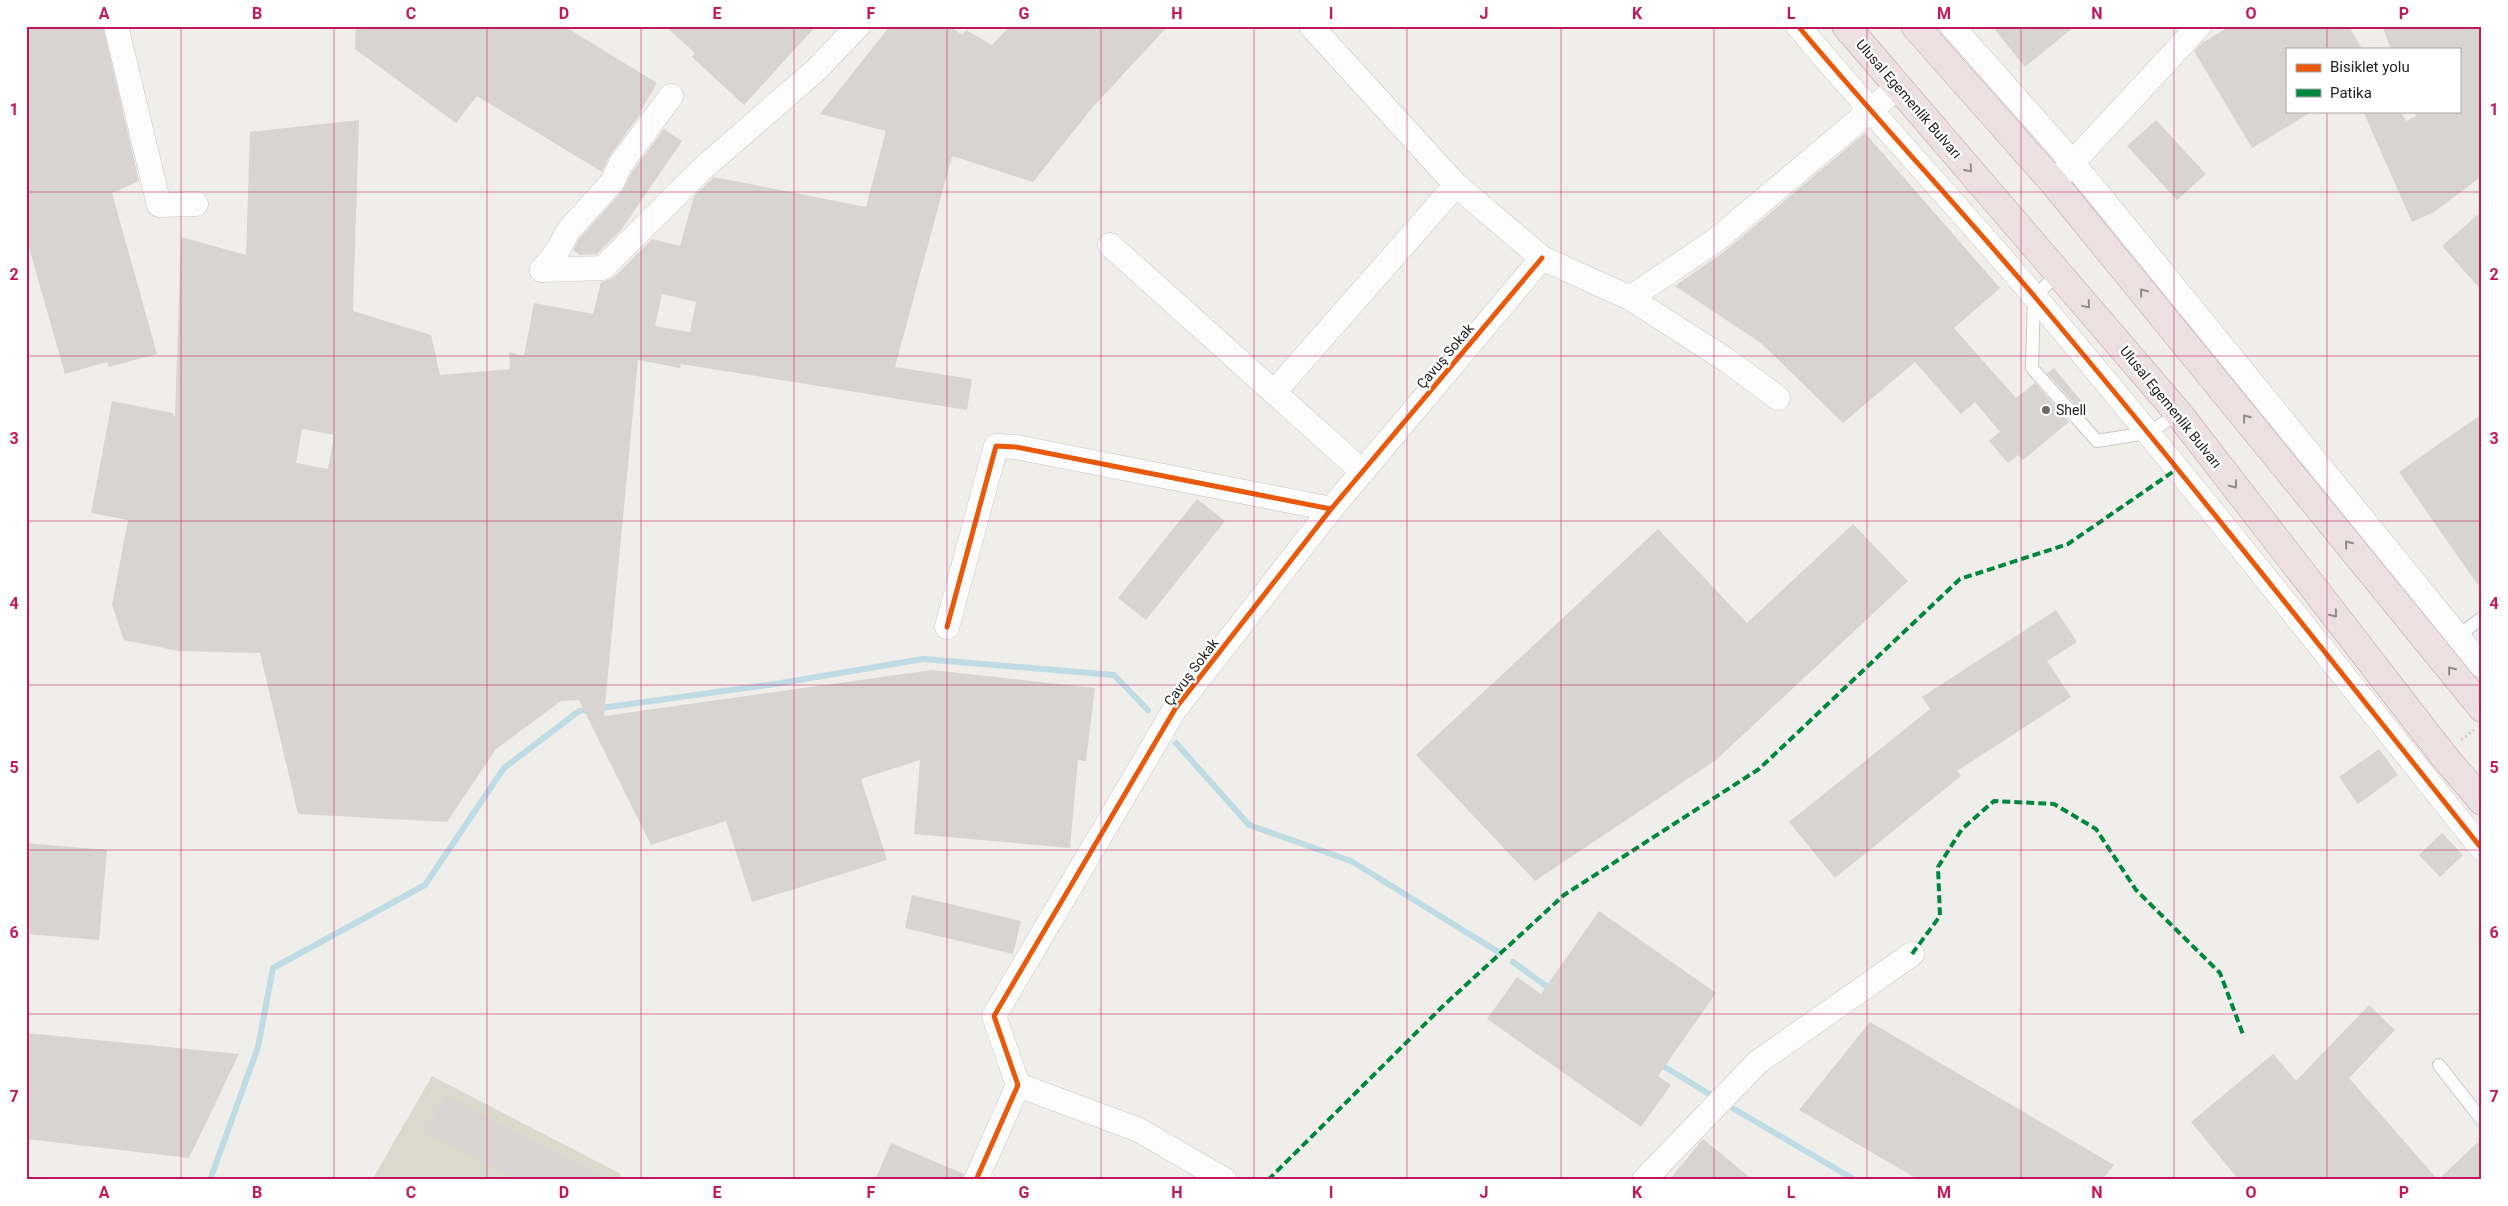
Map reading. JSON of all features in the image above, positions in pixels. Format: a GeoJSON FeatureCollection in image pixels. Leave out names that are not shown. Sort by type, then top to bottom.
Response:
{"type":"FeatureCollection","features":[{"type":"Feature","properties":{"kind":"highway","name":"Ulusal Egemenlik Bulvarı"},"geometry":{"type":"LineString","coordinates":[[1846,26],[2060,273],[2179,414],[2444,755],[2482,801]]}},
{"type":"Feature","properties":{"kind":"highway"},"geometry":{"type":"LineString","coordinates":[[1915,26],[2053,182],[2482,708]]}},
{"type":"Feature","properties":{"kind":"street"},"geometry":{"type":"LineString","coordinates":[[116,26],[159,205],[196,204]]}},
{"type":"Feature","properties":{"kind":"street"},"geometry":{"type":"LineString","coordinates":[[672,96],[620,165],[614,182],[568,231],[558,250],[542,270],[603,268],[701,170],[816,70],[858,26]]}},
{"type":"Feature","properties":{"kind":"street"},"geometry":{"type":"LineString","coordinates":[[1311,26],[1456,185],[1542,258],[1630,298],[1728,361],[1778,398]]}},
{"type":"Feature","properties":{"kind":"street"},"geometry":{"type":"LineString","coordinates":[[1798,26],[1869,110],[2034,296],[2147,433],[2482,849]]}},
{"type":"Feature","properties":{"kind":"street"},"geometry":{"type":"LineString","coordinates":[[1952,26],[2074,164],[2459,635],[2482,666]]}},
{"type":"Feature","properties":{"kind":"street"},"geometry":{"type":"LineString","coordinates":[[2053,182],[2074,164],[2199,26]]}},
{"type":"Feature","properties":{"kind":"street"},"geometry":{"type":"LineString","coordinates":[[1630,298],[1716,240],[1898,87]]}},
{"type":"Feature","properties":{"kind":"street"},"geometry":{"type":"LineString","coordinates":[[1275,391],[1456,185]]}},
{"type":"Feature","properties":{"kind":"street"},"geometry":{"type":"LineString","coordinates":[[1110,245],[1275,391],[1362,472]]}},
{"type":"Feature","properties":{"kind":"street","name":"Çavuş Sokak"},"geometry":{"type":"LineString","coordinates":[[1018,1085],[994,1016],[1175,709],[1362,472],[1542,258]]}},
{"type":"Feature","properties":{"kind":"street"},"geometry":{"type":"LineString","coordinates":[[947,627],[996,446],[1016,447],[1332,509]]}},
{"type":"Feature","properties":{"kind":"street"},"geometry":{"type":"LineString","coordinates":[[1644,1180],[1758,1062],[1912,954]]}},
{"type":"Feature","properties":{"kind":"street"},"geometry":{"type":"LineString","coordinates":[[976,1180],[1018,1085],[1139,1130],[1225,1180]]}},
{"type":"Feature","properties":{"kind":"lane"},"geometry":{"type":"LineString","coordinates":[[2060,273],[2034,296],[2032,368],[2097,441],[2147,433],[2179,414]]}},
{"type":"Feature","properties":{"kind":"lane"},"geometry":{"type":"LineString","coordinates":[[2459,635],[2482,618]]}},
{"type":"Feature","properties":{"kind":"lane"},"geometry":{"type":"LineString","coordinates":[[2439,1065],[2482,1120]]}},
{"type":"Feature","properties":{"kind":"shaded area"},"geometry":{"type":"Polygon","coordinates":[[[432,1076],[621,1174],[618,1180],[372,1180],[432,1076]]]}},
{"type":"Feature","properties":{"kind":"building"},"geometry":{"type":"Polygon","coordinates":[[[26,26],[103,26],[139,181],[112,193],[157,354],[109,367],[107,362],[65,374],[26,237],[26,26]]]}},
{"type":"Feature","properties":{"kind":"building"},"geometry":{"type":"Polygon","coordinates":[[[356,26],[564,26],[657,83],[641,113],[609,157],[602,172],[477,96],[456,123],[355,49],[356,26]]]}},
{"type":"Feature","properties":{"kind":"building"},"geometry":{"type":"Polygon","coordinates":[[[665,26],[816,26],[744,105],[692,57],[695,53],[665,26]]]}},
{"type":"Feature","properties":{"kind":"building"},"geometry":{"type":"Polygon","coordinates":[[[890,26],[950,26],[962,35],[966,30],[992,45],[1010,26],[1168,26],[1092,108],[1033,182],[952,156],[895,367],[972,379],[967,410],[681,364],[680,368],[638,360],[604,716],[932,670],[1095,688],[1086,761],[1078,760],[1070,848],[914,834],[920,760],[861,779],[887,860],[752,902],[726,821],[651,845],[579,700],[561,701],[496,749],[447,822],[298,814],[260,653],[179,651],[124,640],[112,605],[128,520],[91,513],[112,401],[173,413],[175,418],[181,237],[246,255],[250,132],[359,120],[353,311],[431,335],[440,375],[510,369],[509,352],[524,356],[534,303],[593,314],[601,282],[613,278],[652,239],[680,246],[694,196],[714,177],[866,207],[886,131],[820,114],[890,26]],[[662,294],[655,326],[690,332],[696,302],[662,294]],[[302,429],[296,463],[328,469],[334,435],[302,429]]]}},
{"type":"Feature","properties":{"kind":"building"},"geometry":{"type":"Polygon","coordinates":[[[1992,26],[2075,26],[2025,67],[1992,26]]]}},
{"type":"Feature","properties":{"kind":"building"},"geometry":{"type":"Polygon","coordinates":[[[2230,26],[2349,26],[2361,48],[2286,48],[2286,112],[2311,112],[2252,148],[2194,51],[2202,43],[2230,26]]]}},
{"type":"Feature","properties":{"kind":"building"},"geometry":{"type":"Polygon","coordinates":[[[2382,26],[2482,26],[2482,176],[2434,212],[2412,222],[2363,112],[2401,112],[2406,121],[2416,116],[2414,112],[2460,112],[2460,48],[2391,48],[2382,26]]]}},
{"type":"Feature","properties":{"kind":"building"},"geometry":{"type":"Polygon","coordinates":[[[2156,120],[2206,174],[2177,200],[2127,146],[2156,120]]]}},
{"type":"Feature","properties":{"kind":"building"},"geometry":{"type":"Polygon","coordinates":[[[664,129],[682,141],[621,230],[597,254],[580,255],[573,250],[579,239],[623,190],[632,172],[664,129]]]}},
{"type":"Feature","properties":{"kind":"building"},"geometry":{"type":"Polygon","coordinates":[[[1865,133],[2000,288],[1954,328],[2016,398],[2035,383],[2069,422],[2023,460],[2018,455],[2008,463],[1989,441],[2000,432],[1975,402],[1961,414],[1915,362],[1843,423],[1761,343],[1675,286],[1725,251],[1865,133]]]}},
{"type":"Feature","properties":{"kind":"building"},"geometry":{"type":"Polygon","coordinates":[[[2482,211],[2482,291],[2442,246],[2482,211]]]}},
{"type":"Feature","properties":{"kind":"building"},"geometry":{"type":"Polygon","coordinates":[[[2054,368],[2087,408],[2082,412],[2047,373],[2054,368]]]}},
{"type":"Feature","properties":{"kind":"building"},"geometry":{"type":"Polygon","coordinates":[[[2482,414],[2482,591],[2399,472],[2482,414]]]}},
{"type":"Feature","properties":{"kind":"building"},"geometry":{"type":"Polygon","coordinates":[[[1197,499],[1225,521],[1146,620],[1118,598],[1197,499]]]}},
{"type":"Feature","properties":{"kind":"building"},"geometry":{"type":"Polygon","coordinates":[[[1853,524],[1908,581],[1716,760],[1535,881],[1416,755],[1658,529],[1747,623],[1853,524]]]}},
{"type":"Feature","properties":{"kind":"building"},"geometry":{"type":"Polygon","coordinates":[[[2056,610],[2077,642],[2047,661],[2071,697],[1957,771],[1961,776],[1835,878],[1789,822],[1930,709],[1922,697],[2056,610]]]}},
{"type":"Feature","properties":{"kind":"building"},"geometry":{"type":"Polygon","coordinates":[[[2379,749],[2398,775],[2358,804],[2339,777],[2379,749]]]}},
{"type":"Feature","properties":{"kind":"building"},"geometry":{"type":"Polygon","coordinates":[[[2442,833],[2463,855],[2440,877],[2419,855],[2442,833]]]}},
{"type":"Feature","properties":{"kind":"building"},"geometry":{"type":"Polygon","coordinates":[[[26,843],[107,850],[99,940],[26,934],[26,843]]]}},
{"type":"Feature","properties":{"kind":"building"},"geometry":{"type":"Polygon","coordinates":[[[912,895],[1021,921],[1013,954],[905,928],[912,895]]]}},
{"type":"Feature","properties":{"kind":"building"},"geometry":{"type":"Polygon","coordinates":[[[1599,911],[1716,993],[1658,1076],[1671,1085],[1641,1127],[1487,1019],[1517,977],[1541,994],[1599,911]]]}},
{"type":"Feature","properties":{"kind":"building"},"geometry":{"type":"Polygon","coordinates":[[[2369,1005],[2395,1030],[2349,1078],[2438,1180],[2239,1180],[2191,1122],[2273,1054],[2296,1081],[2369,1005]]]}},
{"type":"Feature","properties":{"kind":"building"},"geometry":{"type":"Polygon","coordinates":[[[1870,1022],[2114,1165],[2102,1180],[1919,1180],[1799,1110],[1870,1022]]]}},
{"type":"Feature","properties":{"kind":"building"},"geometry":{"type":"Polygon","coordinates":[[[26,1033],[239,1054],[189,1158],[26,1139],[26,1033]]]}},
{"type":"Feature","properties":{"kind":"building"},"geometry":{"type":"Polygon","coordinates":[[[445,1095],[608,1180],[519,1180],[426,1132],[445,1095]]]}},
{"type":"Feature","properties":{"kind":"building"},"geometry":{"type":"Polygon","coordinates":[[[2482,1138],[2482,1180],[2438,1180],[2482,1138]]]}},
{"type":"Feature","properties":{"kind":"building"},"geometry":{"type":"Polygon","coordinates":[[[1703,1139],[1753,1180],[1669,1180],[1703,1139]]]}},
{"type":"Feature","properties":{"kind":"building"},"geometry":{"type":"Polygon","coordinates":[[[891,1143],[964,1174],[963,1180],[875,1180],[891,1143]]]}},
{"type":"Feature","properties":{"kind":"waterway"},"geometry":{"type":"LineString","coordinates":[[210,1180],[258,1047],[273,968],[425,885],[504,768],[579,711],[775,684],[923,659],[1114,675],[1148,710]]}},
{"type":"Feature","properties":{"kind":"waterway"},"geometry":{"type":"LineString","coordinates":[[1176,743],[1249,825],[1351,861],[1500,953]]}},
{"type":"Feature","properties":{"kind":"waterway"},"geometry":{"type":"LineString","coordinates":[[1513,962],[1553,991]]}},
{"type":"Feature","properties":{"kind":"waterway"},"geometry":{"type":"LineString","coordinates":[[1658,1063],[1716,1098]]}},
{"type":"Feature","properties":{"kind":"waterway"},"geometry":{"type":"LineString","coordinates":[[1724,1103],[1855,1180]]}},
{"type":"Feature","properties":{"kind":"marked path"},"geometry":{"type":"LineString","coordinates":[[1268,1180],[1443,1006],[1564,895],[1759,769],[1960,579],[2068,544],[2177,469]]}},
{"type":"Feature","properties":{"kind":"marked path"},"geometry":{"type":"LineString","coordinates":[[1912,954],[1940,916],[1938,867],[1962,829],[1994,801],[2054,804],[2096,829],[2136,890],[2220,973],[2244,1037]]}},
{"type":"Feature","properties":{"kind":"cycle path"},"geometry":{"type":"LineString","coordinates":[[1798,26],[2006,263],[2092,365],[2260,571],[2482,849]]}},
{"type":"Feature","properties":{"kind":"cycle path"},"geometry":{"type":"LineString","coordinates":[[976,1180],[1018,1085],[994,1016],[1175,709],[1331,509],[1542,258]]}},
{"type":"Feature","properties":{"kind":"cycle path"},"geometry":{"type":"LineString","coordinates":[[947,627],[996,446],[1016,447],[1331,509]]}},
{"type":"Feature","properties":{"kind":"place","name":"Shell"},"geometry":{"type":"Point","coordinates":[2046,410]}}]}
